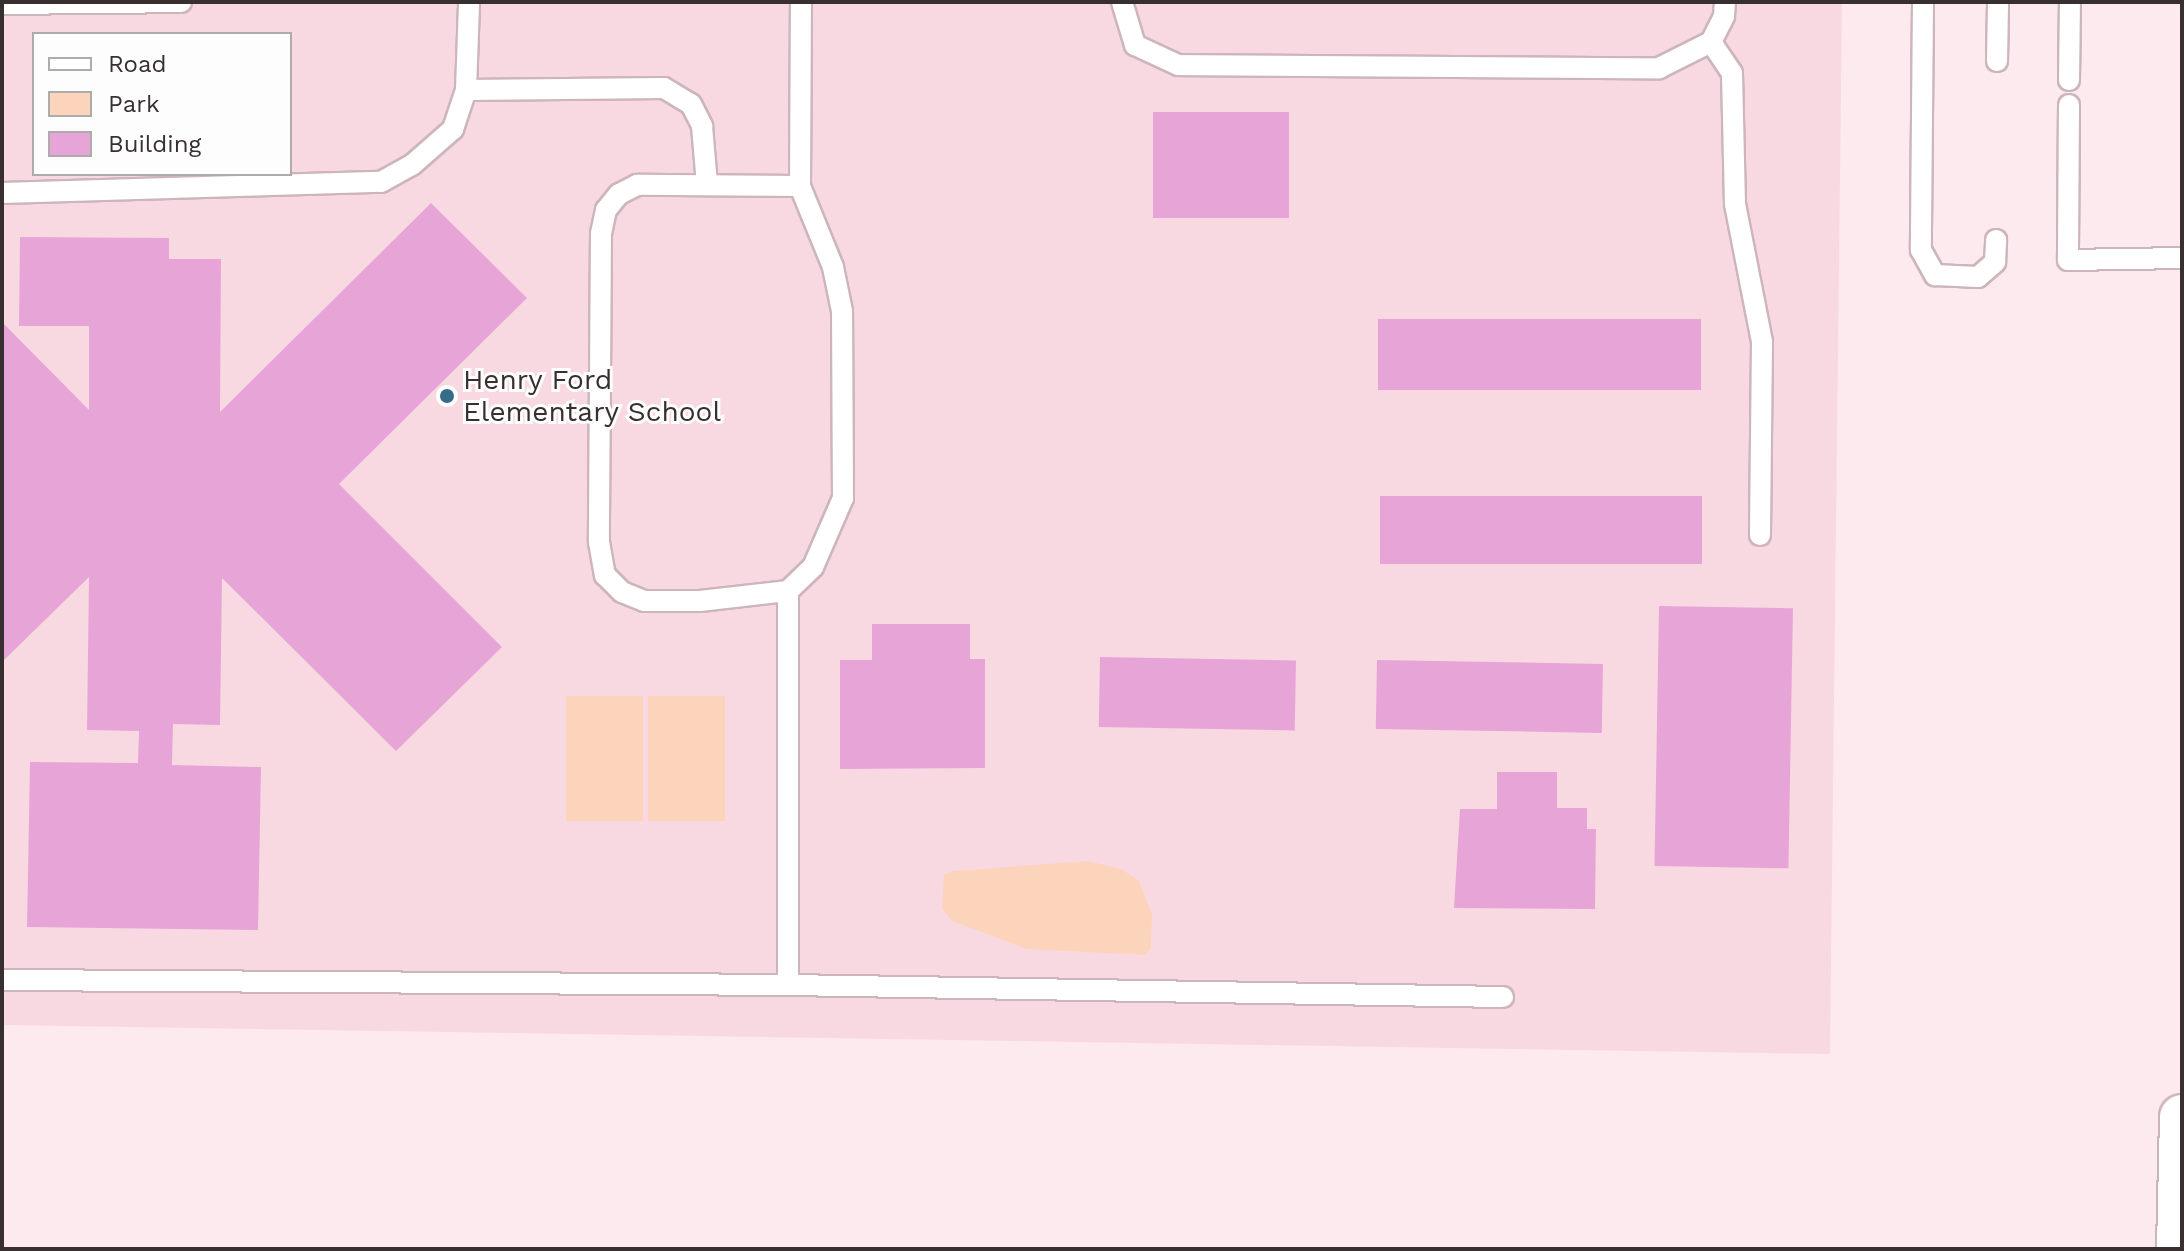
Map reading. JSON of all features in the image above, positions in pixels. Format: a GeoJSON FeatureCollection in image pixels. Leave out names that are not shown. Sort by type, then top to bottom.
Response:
{"type":"FeatureCollection","features":[{"type":"Feature","properties":{"kind":"main road"},"geometry":{"type":"LineString","coordinates":[[2179,1249],[2182,1117]]}},
{"type":"Feature","properties":{"kind":"lane"},"geometry":{"type":"LineString","coordinates":[[2,4],[181,2]]}},
{"type":"Feature","properties":{"kind":"lane"},"geometry":{"type":"LineString","coordinates":[[2,193],[381,182],[412,165],[453,129],[466,90],[469,2]]}},
{"type":"Feature","properties":{"kind":"lane"},"geometry":{"type":"LineString","coordinates":[[800,186],[637,185],[619,194],[606,210],[601,233],[599,511],[605,575],[622,592],[644,601],[788,591],[813,567],[843,498],[842,311],[833,267],[800,186],[801,2]]}},
{"type":"Feature","properties":{"kind":"lane"},"geometry":{"type":"LineString","coordinates":[[1122,2],[1135,45],[1178,65],[1659,68],[1711,42],[1724,16],[1725,2]]}},
{"type":"Feature","properties":{"kind":"lane"},"geometry":{"type":"LineString","coordinates":[[1923,2],[1921,250],[1935,275],[1978,277],[1995,262],[1996,240]]}},
{"type":"Feature","properties":{"kind":"lane"},"geometry":{"type":"LineString","coordinates":[[1997,61],[1998,2]]}},
{"type":"Feature","properties":{"kind":"lane"},"geometry":{"type":"LineString","coordinates":[[2069,80],[2070,2]]}},
{"type":"Feature","properties":{"kind":"lane"},"geometry":{"type":"LineString","coordinates":[[1711,42],[1732,73],[1735,204],[1762,342],[1760,535]]}},
{"type":"Feature","properties":{"kind":"lane"},"geometry":{"type":"LineString","coordinates":[[466,90],[664,88],[691,104],[702,126],[707,184]]}},
{"type":"Feature","properties":{"kind":"lane"},"geometry":{"type":"LineString","coordinates":[[2069,105],[2068,260],[2182,258]]}},
{"type":"Feature","properties":{"kind":"lane"},"geometry":{"type":"LineString","coordinates":[[788,591],[788,985]]}},
{"type":"Feature","properties":{"kind":"lane"},"geometry":{"type":"LineString","coordinates":[[2,980],[788,985],[1503,997]]}},
{"type":"Feature","properties":{"kind":"shaded area"},"geometry":{"type":"Polygon","coordinates":[[[2,2],[1842,2],[1830,1054],[2,1025],[2,2]]]}},
{"type":"Feature","properties":{"kind":"green space"},"geometry":{"type":"Polygon","coordinates":[[[566,696],[643,696],[643,821],[566,821],[566,696]]]}},
{"type":"Feature","properties":{"kind":"green space"},"geometry":{"type":"Polygon","coordinates":[[[648,696],[725,696],[725,821],[648,821],[648,696]]]}},
{"type":"Feature","properties":{"kind":"green space"},"geometry":{"type":"Polygon","coordinates":[[[1088,861],[1121,869],[1139,881],[1152,914],[1151,948],[1145,955],[1027,949],[952,921],[942,908],[944,875],[953,871],[1088,861]]]}},
{"type":"Feature","properties":{"kind":"building"},"geometry":{"type":"Polygon","coordinates":[[[1153,112],[1289,112],[1289,218],[1153,218],[1153,112]]]}},
{"type":"Feature","properties":{"kind":"building"},"geometry":{"type":"Polygon","coordinates":[[[431,203],[527,298],[339,484],[502,647],[396,751],[222,578],[220,725],[173,724],[172,765],[261,767],[258,930],[27,927],[30,762],[138,763],[139,731],[87,730],[89,577],[2,662],[2,322],[89,410],[89,326],[19,326],[20,237],[169,238],[169,259],[221,259],[220,412],[431,203]]]}},
{"type":"Feature","properties":{"kind":"building"},"geometry":{"type":"Polygon","coordinates":[[[1378,319],[1701,319],[1701,390],[1378,390],[1378,319]]]}},
{"type":"Feature","properties":{"kind":"building"},"geometry":{"type":"Polygon","coordinates":[[[1380,496],[1702,496],[1702,564],[1380,564],[1380,496]]]}},
{"type":"Feature","properties":{"kind":"building"},"geometry":{"type":"Polygon","coordinates":[[[1659,606],[1793,608],[1788,868],[1654,866],[1659,606]]]}},
{"type":"Feature","properties":{"kind":"building"},"geometry":{"type":"Polygon","coordinates":[[[872,624],[970,624],[970,659],[985,659],[985,768],[840,769],[840,660],[872,660],[872,624]]]}},
{"type":"Feature","properties":{"kind":"building"},"geometry":{"type":"Polygon","coordinates":[[[1100,657],[1296,660],[1295,730],[1099,727],[1100,657]]]}},
{"type":"Feature","properties":{"kind":"building"},"geometry":{"type":"Polygon","coordinates":[[[1377,660],[1603,664],[1602,733],[1376,729],[1377,660]]]}},
{"type":"Feature","properties":{"kind":"building"},"geometry":{"type":"Polygon","coordinates":[[[1497,772],[1557,772],[1557,808],[1587,808],[1587,829],[1596,829],[1595,909],[1454,908],[1460,809],[1497,809],[1497,772]]]}},
{"type":"Feature","properties":{"kind":"place","name":"Henry Ford Elementary School"},"geometry":{"type":"Point","coordinates":[447,396]}}]}
